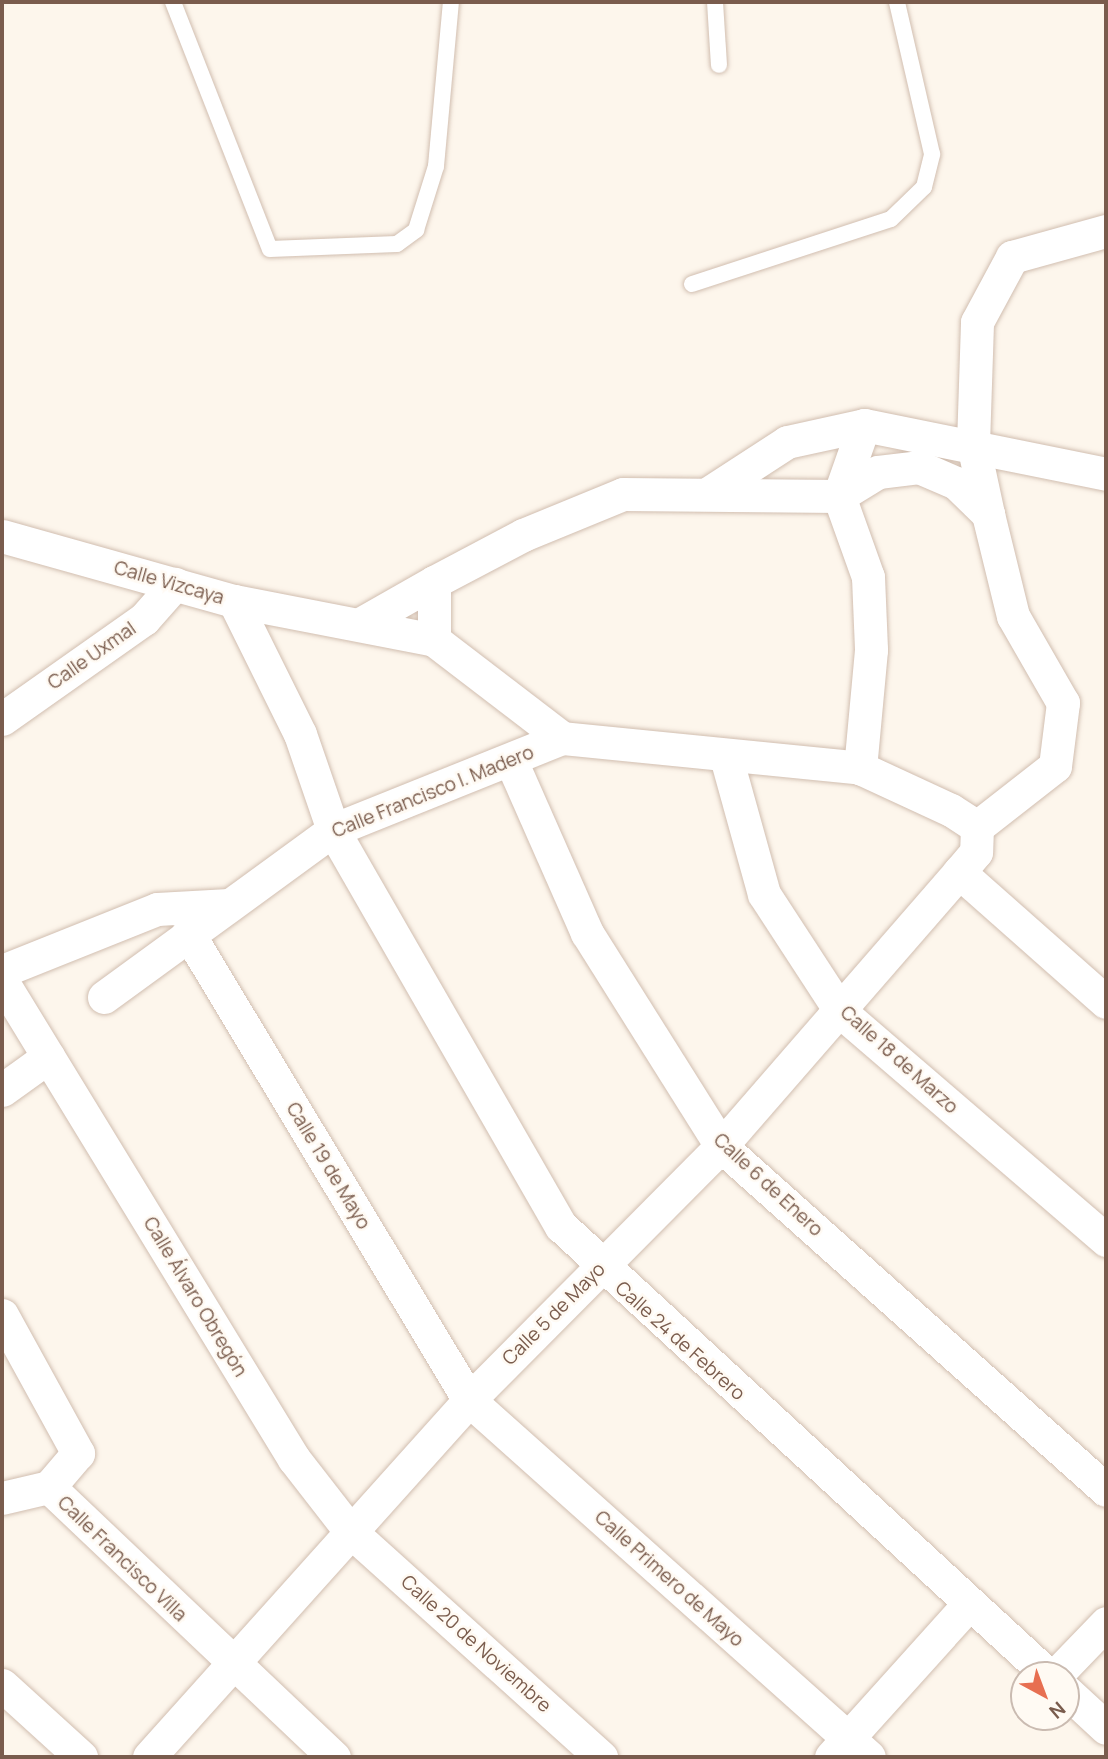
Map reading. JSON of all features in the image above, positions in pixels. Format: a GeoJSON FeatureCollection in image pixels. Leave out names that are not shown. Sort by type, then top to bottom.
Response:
{"type":"FeatureCollection","features":[{"type":"Feature","properties":{"kind":"street"},"geometry":{"type":"LineString","coordinates":[[234,601],[434,640],[562,738],[726,757],[860,768],[977,827],[1055,766],[1062,741],[1063,703],[1013,616],[988,514],[973,444],[978,322],[1002,266],[1012,257],[1106,231]]}},
{"type":"Feature","properties":{"kind":"street"},"geometry":{"type":"LineString","coordinates":[[860,768],[871,650],[868,577],[839,496],[864,425]]}},
{"type":"Feature","properties":{"kind":"street"},"geometry":{"type":"LineString","coordinates":[[707,494],[788,442],[864,425],[973,444],[1106,474]]}},
{"type":"Feature","properties":{"kind":"street"},"geometry":{"type":"LineString","coordinates":[[360,624],[523,535],[623,494],[839,496],[878,472],[919,467],[956,484],[988,514]]}},
{"type":"Feature","properties":{"kind":"street","name":"Calle Vizcaya"},"geometry":{"type":"LineString","coordinates":[[2,536],[234,601],[300,734],[333,830]]}},
{"type":"Feature","properties":{"kind":"street"},"geometry":{"type":"LineString","coordinates":[[434,582],[434,640]]}},
{"type":"Feature","properties":{"kind":"street","name":"Calle Uxmal"},"geometry":{"type":"LineString","coordinates":[[5,709],[144,620],[175,584]]}},
{"type":"Feature","properties":{"kind":"street","name":"Calle Francisco I. Madero"},"geometry":{"type":"LineString","coordinates":[[104,997],[188,933],[333,830],[512,763],[562,738]]}},
{"type":"Feature","properties":{"kind":"street","name":"Calle 18 de Marzo"},"geometry":{"type":"LineString","coordinates":[[726,757],[764,894],[841,1012],[1106,1240]]}},
{"type":"Feature","properties":{"kind":"street","name":"Calle 6 de Enero"},"geometry":{"type":"LineString","coordinates":[[512,763],[587,933],[721,1146],[1106,1490]]}},
{"type":"Feature","properties":{"kind":"street","name":"Calle 5 de Mayo"},"geometry":{"type":"LineString","coordinates":[[149,1757],[469,1400],[721,1146],[841,1012],[976,852],[977,827]]}},
{"type":"Feature","properties":{"kind":"street","name":"Calle 24 de Febrero"},"geometry":{"type":"LineString","coordinates":[[333,830],[561,1226],[600,1268],[1032,1661]]}},
{"type":"Feature","properties":{"kind":"street"},"geometry":{"type":"LineString","coordinates":[[959,872],[1106,1002]]}},
{"type":"Feature","properties":{"kind":"street"},"geometry":{"type":"LineString","coordinates":[[2,971],[158,909],[229,905]]}},
{"type":"Feature","properties":{"kind":"street","name":"Calle 19 de Mayo"},"geometry":{"type":"LineString","coordinates":[[188,933],[469,1400]]}},
{"type":"Feature","properties":{"kind":"street","name":"Calle Álvaro Obregón"},"geometry":{"type":"LineString","coordinates":[[2,981],[295,1459],[350,1531]]}},
{"type":"Feature","properties":{"kind":"street"},"geometry":{"type":"LineString","coordinates":[[2,1090],[48,1057]]}},
{"type":"Feature","properties":{"kind":"street"},"geometry":{"type":"LineString","coordinates":[[2,1315],[78,1453],[49,1487]]}},
{"type":"Feature","properties":{"kind":"street","name":"Calle Primero de Mayo"},"geometry":{"type":"LineString","coordinates":[[469,1400],[849,1751]]}},
{"type":"Feature","properties":{"kind":"street","name":"Calle Francisco Villa"},"geometry":{"type":"LineString","coordinates":[[2,1498],[49,1487],[334,1757]]}},
{"type":"Feature","properties":{"kind":"street","name":"Calle 20 de Noviembre"},"geometry":{"type":"LineString","coordinates":[[350,1531],[601,1757]]}},
{"type":"Feature","properties":{"kind":"street"},"geometry":{"type":"LineString","coordinates":[[849,1751],[968,1605]]}},
{"type":"Feature","properties":{"kind":"street"},"geometry":{"type":"LineString","coordinates":[[1069,1661],[1106,1623]]}},
{"type":"Feature","properties":{"kind":"street"},"geometry":{"type":"LineString","coordinates":[[2,1685],[80,1757]]}},
{"type":"Feature","properties":{"kind":"street"},"geometry":{"type":"LineString","coordinates":[[1080,1704],[1106,1728]]}},
{"type":"Feature","properties":{"kind":"lane"},"geometry":{"type":"LineString","coordinates":[[173,2],[270,249],[397,244],[416,230],[436,166],[451,2]]}},
{"type":"Feature","properties":{"kind":"lane"},"geometry":{"type":"LineString","coordinates":[[715,2],[719,65]]}},
{"type":"Feature","properties":{"kind":"lane"},"geometry":{"type":"LineString","coordinates":[[692,284],[891,219],[924,187],[932,155],[897,2]]}}]}
